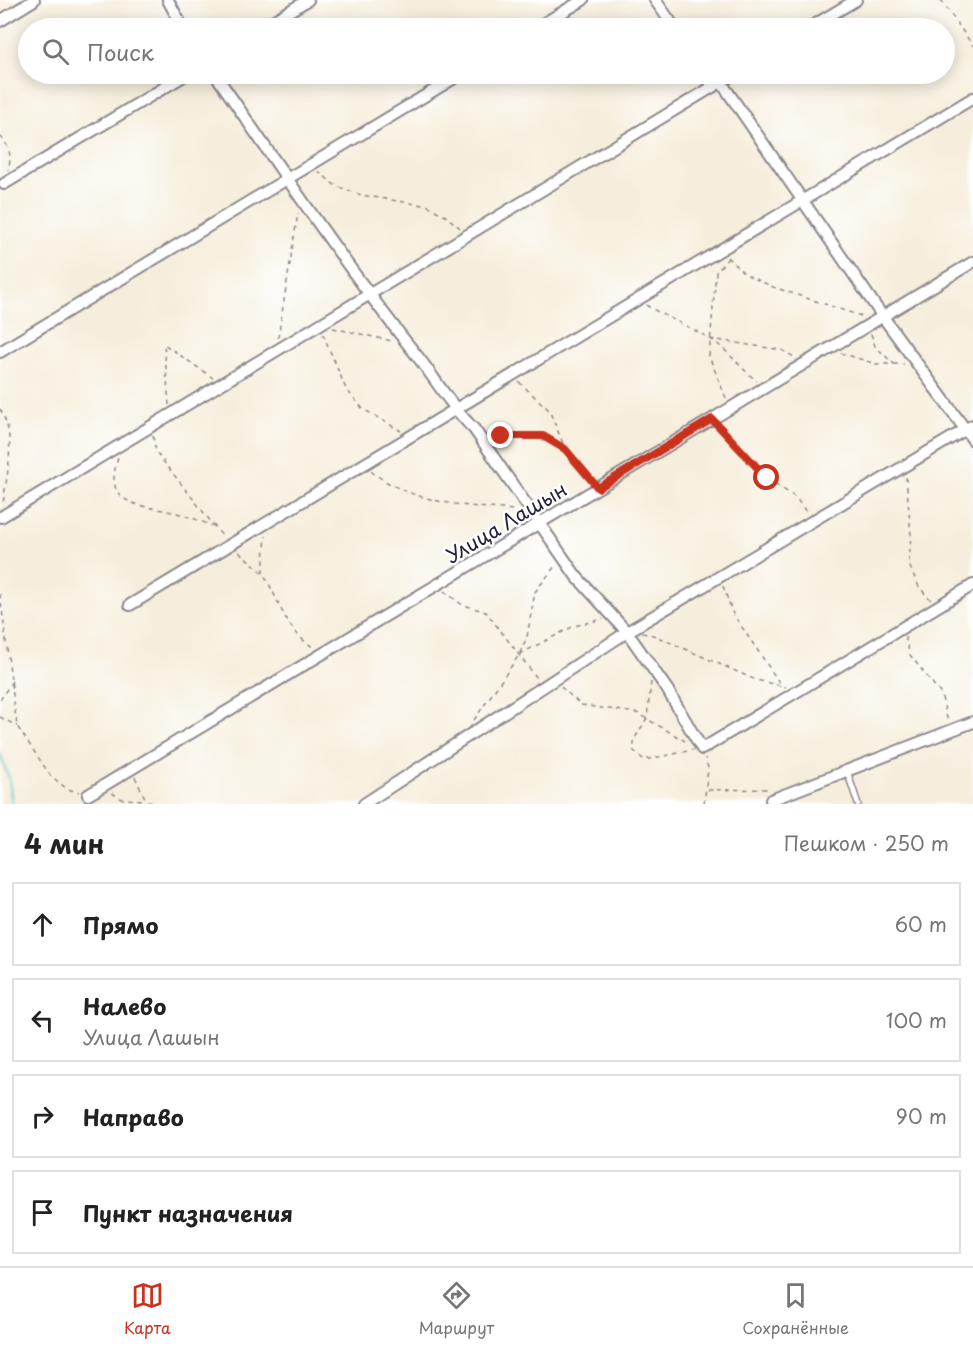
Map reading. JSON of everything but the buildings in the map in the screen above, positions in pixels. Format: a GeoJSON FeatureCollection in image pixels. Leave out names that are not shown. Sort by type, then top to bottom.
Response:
{"type":"FeatureCollection","features":[{"type":"Feature","properties":{"kind":"street"},"geometry":{"type":"LineString","coordinates":[[0,21],[34,0]]}},
{"type":"Feature","properties":{"kind":"street"},"geometry":{"type":"LineString","coordinates":[[168,0],[178,18]]}},
{"type":"Feature","properties":{"kind":"street"},"geometry":{"type":"LineString","coordinates":[[278,18],[308,0]]}},
{"type":"Feature","properties":{"kind":"street"},"geometry":{"type":"LineString","coordinates":[[553,18],[583,0]]}},
{"type":"Feature","properties":{"kind":"street"},"geometry":{"type":"LineString","coordinates":[[655,0],[668,18]]}},
{"type":"Feature","properties":{"kind":"street"},"geometry":{"type":"LineString","coordinates":[[825,18],[856,0]]}},
{"type":"Feature","properties":{"kind":"street"},"geometry":{"type":"LineString","coordinates":[[4,184],[170,84]]}},
{"type":"Feature","properties":{"kind":"street"},"geometry":{"type":"LineString","coordinates":[[222,84],[369,295],[408,344],[454,410],[474,429],[530,510],[541,522],[562,557],[612,618],[627,632],[652,671],[667,689],[702,748],[973,585]]}},
{"type":"Feature","properties":{"kind":"street"},"geometry":{"type":"LineString","coordinates":[[0,352],[444,84]]}},
{"type":"Feature","properties":{"kind":"street"},"geometry":{"type":"LineString","coordinates":[[2,517],[717,84],[802,200],[879,319],[969,428],[973,440]]}},
{"type":"Feature","properties":{"kind":"street"},"geometry":{"type":"LineString","coordinates":[[130,605],[637,300],[724,254],[802,200],[973,98]]}},
{"type":"Feature","properties":{"kind":"street","name":"Улица Лашын"},"geometry":{"type":"LineString","coordinates":[[88,795],[973,262]]}},
{"type":"Feature","properties":{"kind":"street"},"geometry":{"type":"LineString","coordinates":[[364,804],[627,632],[969,428]]}},
{"type":"Feature","properties":{"kind":"street"},"geometry":{"type":"LineString","coordinates":[[771,795],[847,771],[973,722]]}},
{"type":"Feature","properties":{"kind":"lane"},"geometry":{"type":"LineString","coordinates":[[847,771],[858,804]]}},
{"type":"Feature","properties":{"kind":"path"},"geometry":{"type":"LineString","coordinates":[[940,0],[953,18]]}},
{"type":"Feature","properties":{"kind":"path"},"geometry":{"type":"LineString","coordinates":[[955,21],[973,46]]}},
{"type":"Feature","properties":{"kind":"path"},"geometry":{"type":"LineString","coordinates":[[0,136],[7,144],[12,159],[4,184]]}},
{"type":"Feature","properties":{"kind":"path"},"geometry":{"type":"LineString","coordinates":[[310,165],[336,186],[361,195],[429,206],[447,217],[467,235]]}},
{"type":"Feature","properties":{"kind":"path"},"geometry":{"type":"LineString","coordinates":[[276,351],[301,197]]}},
{"type":"Feature","properties":{"kind":"path"},"geometry":{"type":"LineString","coordinates":[[730,409],[709,356],[716,272],[724,254],[744,274],[773,287],[879,319],[871,333],[876,346],[894,364]]}},
{"type":"Feature","properties":{"kind":"path"},"geometry":{"type":"LineString","coordinates":[[637,300],[670,320],[710,339],[732,355],[746,372],[765,387]]}},
{"type":"Feature","properties":{"kind":"path"},"geometry":{"type":"LineString","coordinates":[[319,325],[408,344]]}},
{"type":"Feature","properties":{"kind":"path"},"geometry":{"type":"LineString","coordinates":[[319,325],[351,396],[363,409],[411,436]]}},
{"type":"Feature","properties":{"kind":"path"},"geometry":{"type":"LineString","coordinates":[[710,339],[782,350],[805,363]]}},
{"type":"Feature","properties":{"kind":"path"},"geometry":{"type":"LineString","coordinates":[[170,415],[164,344],[222,384]]}},
{"type":"Feature","properties":{"kind":"path"},"geometry":{"type":"LineString","coordinates":[[829,349],[876,364],[917,364]]}},
{"type":"Feature","properties":{"kind":"path"},"geometry":{"type":"LineString","coordinates":[[513,375],[549,410],[565,449],[598,488]]}},
{"type":"Feature","properties":{"kind":"path"},"geometry":{"type":"LineString","coordinates":[[0,409],[9,424],[10,452],[2,517]]}},
{"type":"Feature","properties":{"kind":"path"},"geometry":{"type":"LineString","coordinates":[[712,419],[767,478],[796,498],[812,521]]}},
{"type":"Feature","properties":{"kind":"path"},"geometry":{"type":"LineString","coordinates":[[474,429],[501,436],[543,436],[565,449]]}},
{"type":"Feature","properties":{"kind":"path"},"geometry":{"type":"LineString","coordinates":[[124,443],[114,471],[117,491],[127,503],[175,513],[213,526]]}},
{"type":"Feature","properties":{"kind":"path"},"geometry":{"type":"LineString","coordinates":[[363,464],[385,483],[458,507],[530,510]]}},
{"type":"Feature","properties":{"kind":"path"},"geometry":{"type":"LineString","coordinates":[[907,464],[905,485],[911,535],[909,565],[919,587],[937,607]]}},
{"type":"Feature","properties":{"kind":"path"},"geometry":{"type":"LineString","coordinates":[[263,574],[266,523]]}},
{"type":"Feature","properties":{"kind":"path"},"geometry":{"type":"LineString","coordinates":[[471,723],[519,655],[527,637],[535,592],[562,557]]}},
{"type":"Feature","properties":{"kind":"path"},"geometry":{"type":"LineString","coordinates":[[720,576],[733,614],[781,686]]}},
{"type":"Feature","properties":{"kind":"path"},"geometry":{"type":"LineString","coordinates":[[436,585],[461,604],[486,612],[544,687]]}},
{"type":"Feature","properties":{"kind":"path"},"geometry":{"type":"LineString","coordinates":[[0,594],[17,726],[50,775],[67,789],[88,795]]}},
{"type":"Feature","properties":{"kind":"path"},"geometry":{"type":"LineString","coordinates":[[519,655],[574,626],[612,618]]}},
{"type":"Feature","properties":{"kind":"path"},"geometry":{"type":"LineString","coordinates":[[902,628],[910,655],[941,694],[951,731]]}},
{"type":"Feature","properties":{"kind":"path"},"geometry":{"type":"LineString","coordinates":[[627,632],[653,635],[756,680],[800,690]]}},
{"type":"Feature","properties":{"kind":"path"},"geometry":{"type":"LineString","coordinates":[[652,671],[647,718],[635,738],[633,750],[644,760],[702,748]]}},
{"type":"Feature","properties":{"kind":"path"},"geometry":{"type":"LineString","coordinates":[[0,700],[12,680]]}},
{"type":"Feature","properties":{"kind":"path"},"geometry":{"type":"LineString","coordinates":[[554,680],[581,705],[637,713],[702,748],[708,768],[704,804]]}},
{"type":"Feature","properties":{"kind":"path"},"geometry":{"type":"LineString","coordinates":[[0,717],[17,726]]}},
{"type":"Feature","properties":{"kind":"path"},"geometry":{"type":"LineString","coordinates":[[134,767],[136,782],[146,800]]}},
{"type":"Feature","properties":{"kind":"path"},"geometry":{"type":"LineString","coordinates":[[100,788],[122,799],[146,800],[154,804]]}},
{"type":"Feature","properties":{"kind":"path"},"geometry":{"type":"LineString","coordinates":[[707,790],[771,795]]}},
{"type":"Feature","properties":{"kind":"waterway"},"geometry":{"type":"LineString","coordinates":[[0,754],[9,778],[12,804]]}},
{"type":"Feature","properties":{"kind":"route"},"geometry":{"type":"LineString","coordinates":[[501,436],[543,436],[565,449],[598,488],[712,419],[767,478]]}}]}
